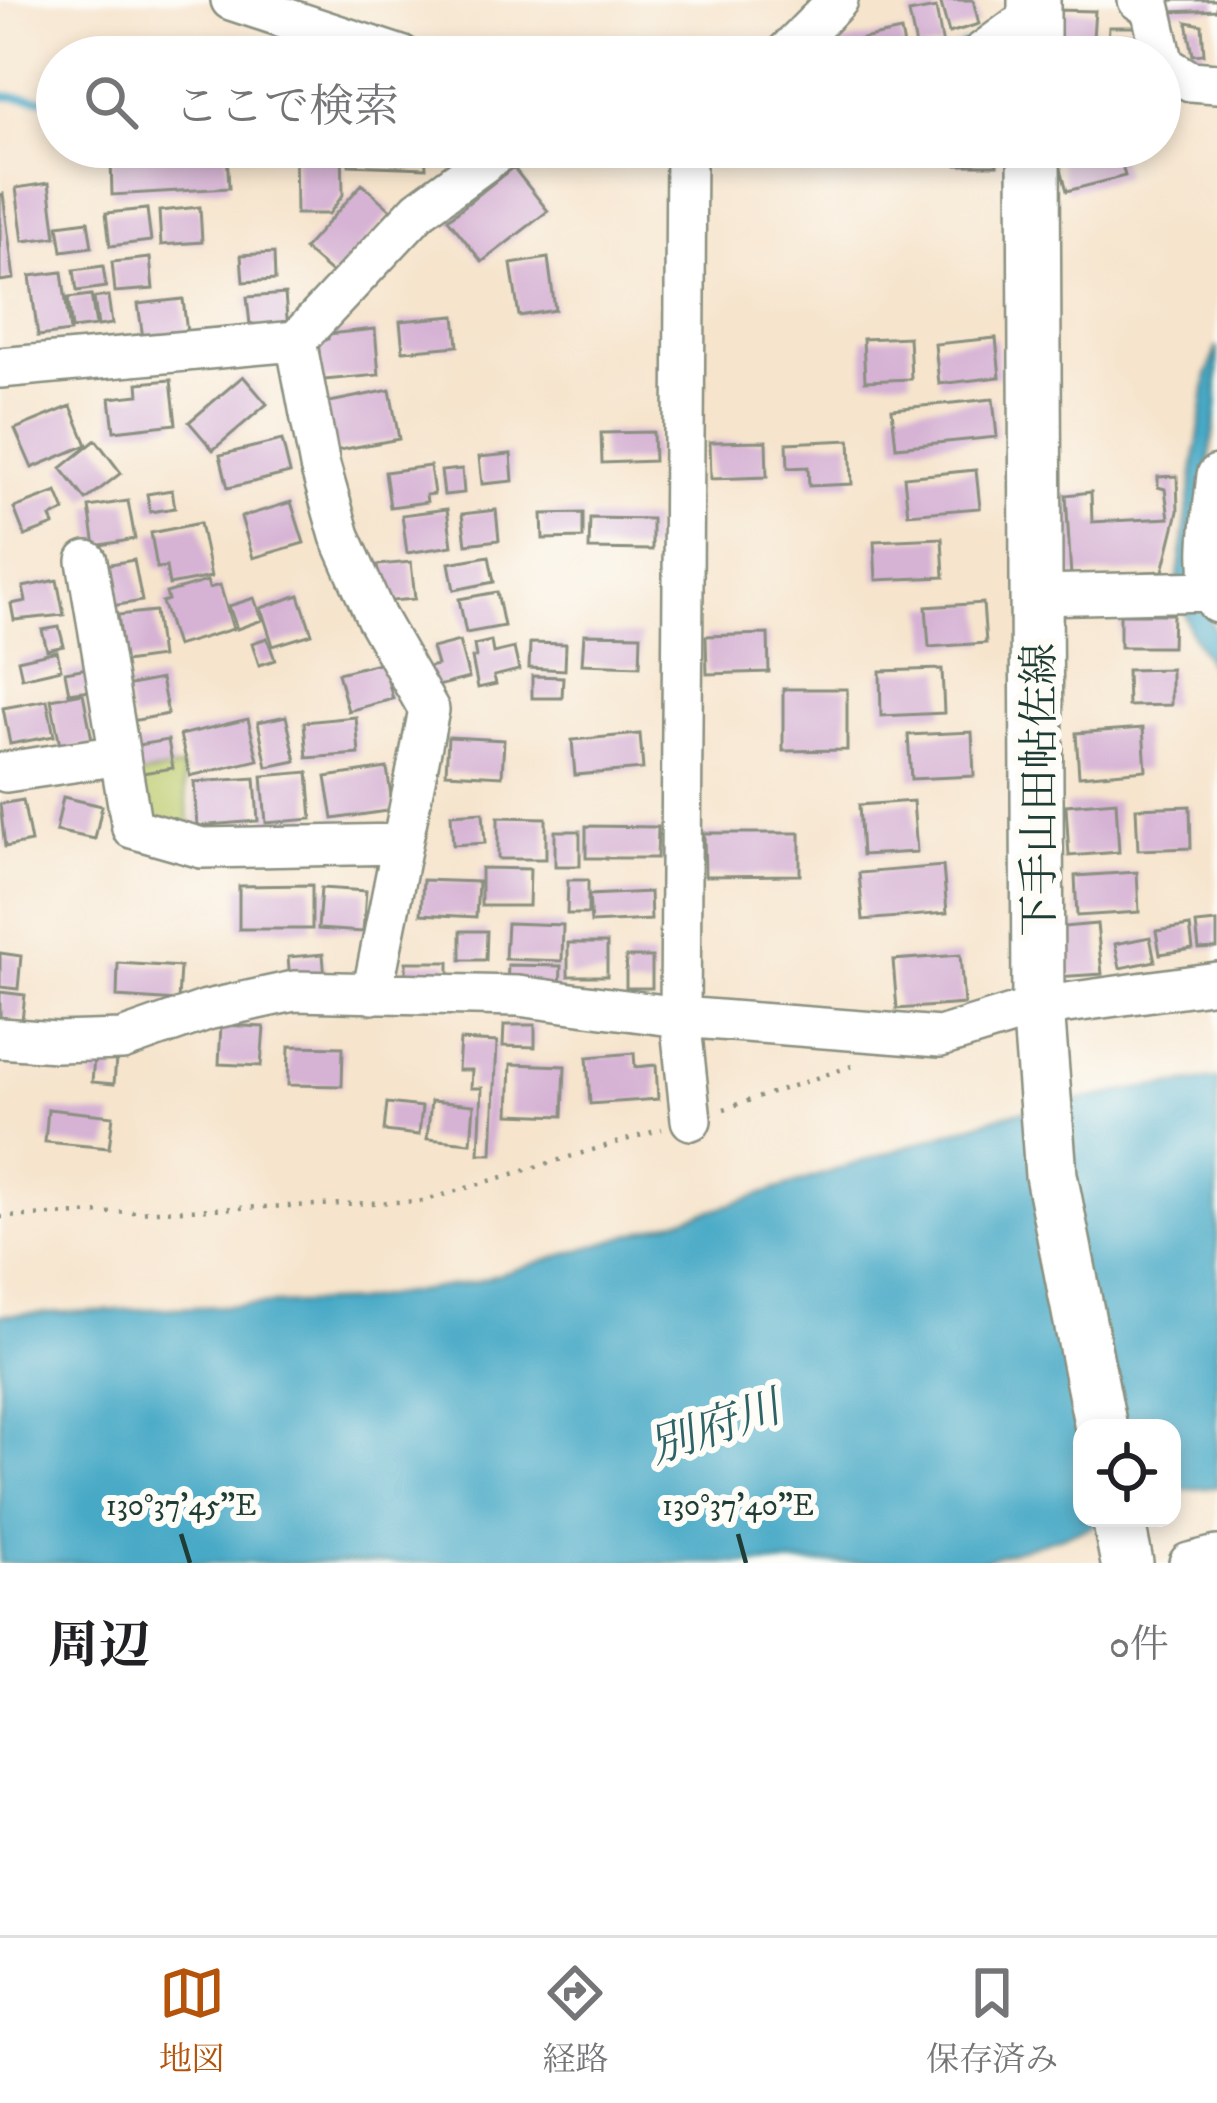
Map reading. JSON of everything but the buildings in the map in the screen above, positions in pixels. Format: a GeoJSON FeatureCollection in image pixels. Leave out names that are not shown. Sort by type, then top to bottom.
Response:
{"type":"FeatureCollection","features":[{"type":"Feature","properties":{"kind":"main road","name":"下手山田帖佐線"},"geometry":{"type":"LineString","coordinates":[[1034,168],[1038,1007],[1051,1175],[1098,1419]]}},
{"type":"Feature","properties":{"kind":"main road"},"geometry":{"type":"LineString","coordinates":[[1120,1527],[1127,1563]]}},
{"type":"Feature","properties":{"kind":"street"},"geometry":{"type":"LineString","coordinates":[[231,0],[340,36]]}},
{"type":"Feature","properties":{"kind":"street"},"geometry":{"type":"LineString","coordinates":[[803,36],[838,0]]}},
{"type":"Feature","properties":{"kind":"street"},"geometry":{"type":"LineString","coordinates":[[1138,0],[1151,8],[1157,36]]}},
{"type":"Feature","properties":{"kind":"street"},"geometry":{"type":"LineString","coordinates":[[1181,75],[1217,83]]}},
{"type":"Feature","properties":{"kind":"street"},"geometry":{"type":"LineString","coordinates":[[0,368],[296,341],[419,211],[477,168]]}},
{"type":"Feature","properties":{"kind":"street"},"geometry":{"type":"LineString","coordinates":[[686,168],[680,1017],[692,1120]]}},
{"type":"Feature","properties":{"kind":"street"},"geometry":{"type":"LineString","coordinates":[[296,341],[320,466],[340,536],[376,617],[429,710],[372,994]]}},
{"type":"Feature","properties":{"kind":"street"},"geometry":{"type":"LineString","coordinates":[[1037,596],[1202,594],[1217,475]]}},
{"type":"Feature","properties":{"kind":"street"},"geometry":{"type":"LineString","coordinates":[[87,561],[132,828],[202,848],[400,844]]}},
{"type":"Feature","properties":{"kind":"street"},"geometry":{"type":"LineString","coordinates":[[5,772],[120,755]]}},
{"type":"Feature","properties":{"kind":"street"},"geometry":{"type":"LineString","coordinates":[[0,1037],[56,1042],[122,1040],[207,1010],[294,992],[518,996],[680,1017],[940,1036],[1038,1007],[1217,982]]}},
{"type":"Feature","properties":{"kind":"street"},"geometry":{"type":"LineString","coordinates":[[1189,1563],[1217,1556]]}},
{"type":"Feature","properties":{"kind":"path"},"geometry":{"type":"LineString","coordinates":[[0,1216],[423,1201],[692,1120],[872,1059]]}},
{"type":"Feature","properties":{"kind":"green space"},"geometry":{"type":"Polygon","coordinates":[[[182,767],[191,833],[139,824],[128,778],[182,767]]]}},
{"type":"Feature","properties":{"kind":"water"},"geometry":{"type":"Polygon","coordinates":[[[1217,346],[1217,406],[1198,583],[1217,639],[1217,677],[1190,631],[1177,584],[1207,376],[1217,346]]]}},
{"type":"Feature","properties":{"kind":"water","name":"別府川"},"geometry":{"type":"Polygon","coordinates":[[[1217,1079],[1217,1487],[1181,1490],[1181,1419],[1073,1419],[1073,1527],[1090,1527],[975,1563],[0,1563],[0,1315],[355,1301],[474,1282],[1007,1114],[1217,1079]]]}},
{"type":"Feature","properties":{"kind":"waterway"},"geometry":{"type":"LineString","coordinates":[[0,96],[36,99]]}}]}
